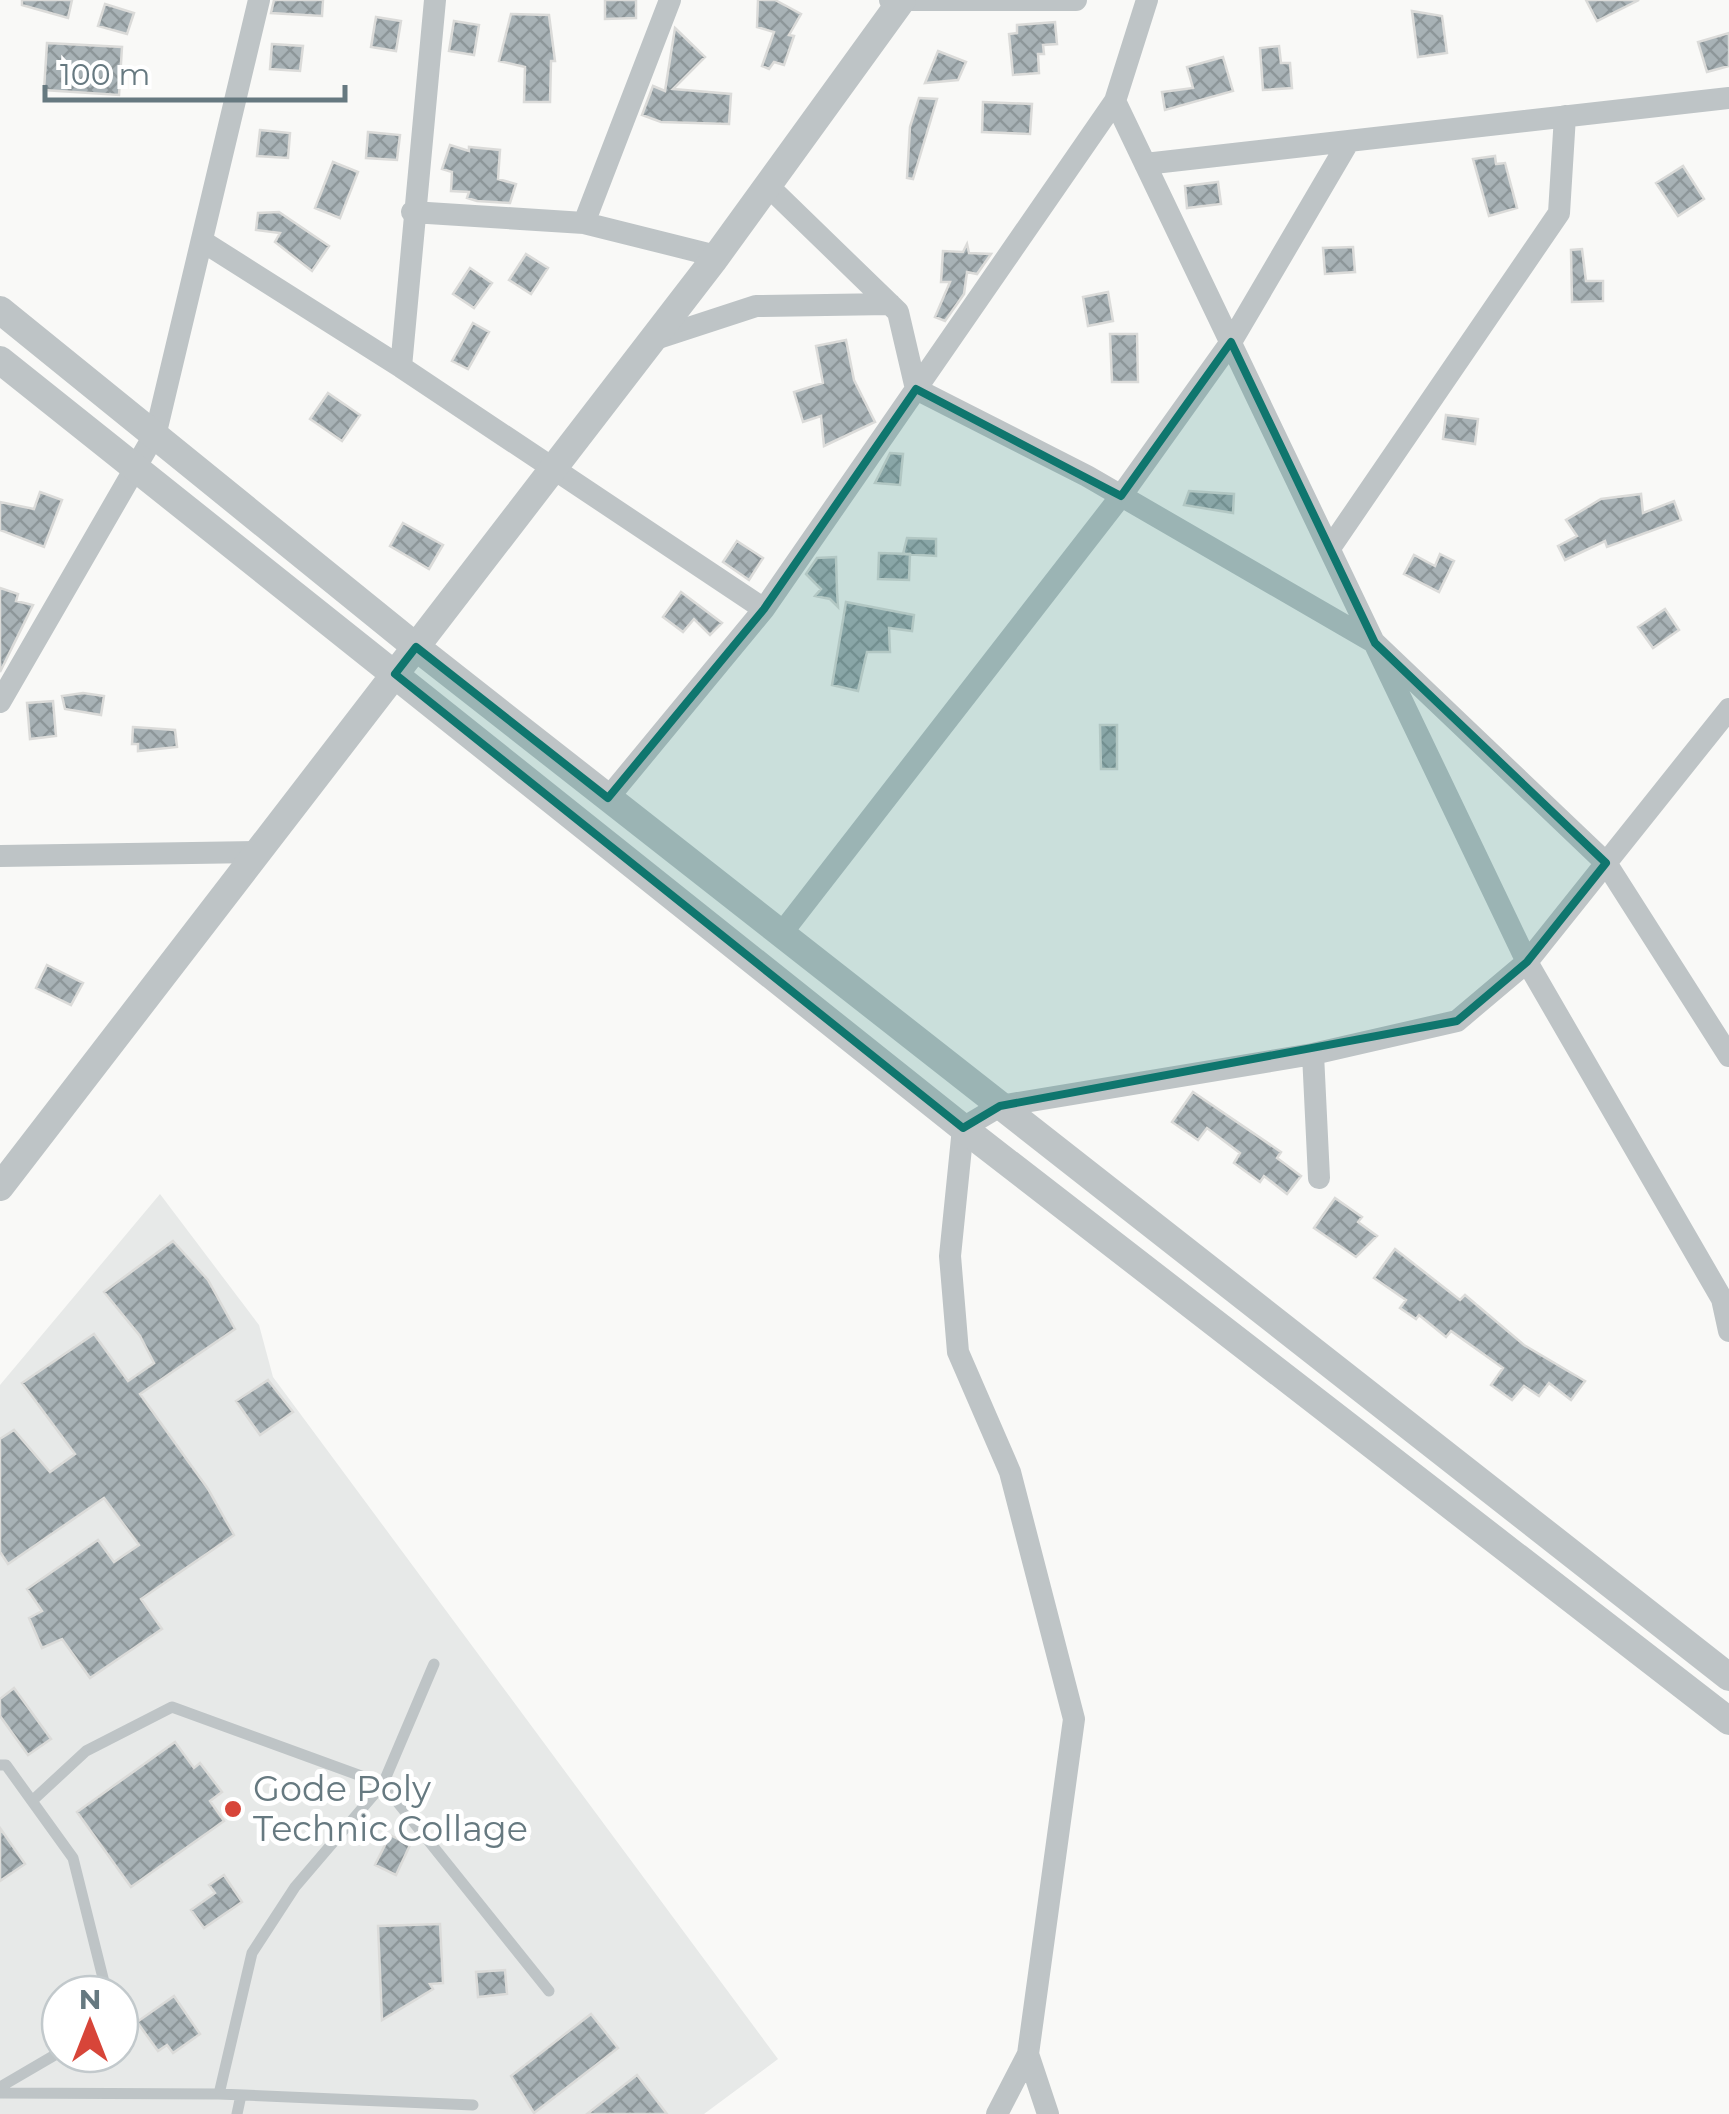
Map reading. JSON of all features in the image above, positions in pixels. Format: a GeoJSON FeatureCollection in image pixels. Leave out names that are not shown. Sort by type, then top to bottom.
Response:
{"type":"FeatureCollection","features":[{"type":"Feature","properties":{"kind":"street"},"geometry":{"type":"LineString","coordinates":[[2,698],[156,432],[259,0]]}},
{"type":"Feature","properties":{"kind":"street"},"geometry":{"type":"LineString","coordinates":[[401,367],[412,212],[435,0]]}},
{"type":"Feature","properties":{"kind":"street"},"geometry":{"type":"LineString","coordinates":[[584,223],[670,0]]}},
{"type":"Feature","properties":{"kind":"street"},"geometry":{"type":"LineString","coordinates":[[0,1186],[716,256],[898,1],[1076,0]]}},
{"type":"Feature","properties":{"kind":"street"},"geometry":{"type":"LineString","coordinates":[[608,798],[764,609],[1116,102],[1147,0]]}},
{"type":"Feature","properties":{"kind":"street"},"geometry":{"type":"LineString","coordinates":[[1145,164],[1729,98]]}},
{"type":"Feature","properties":{"kind":"street"},"geometry":{"type":"LineString","coordinates":[[1116,102],[1527,962],[1722,1299],[1729,1331]]}},
{"type":"Feature","properties":{"kind":"street"},"geometry":{"type":"LineString","coordinates":[[1330,548],[1559,214],[1565,116]]}},
{"type":"Feature","properties":{"kind":"street"},"geometry":{"type":"LineString","coordinates":[[781,934],[1121,496],[1230,342],[1349,141]]}},
{"type":"Feature","properties":{"kind":"street"},"geometry":{"type":"LineString","coordinates":[[767,185],[898,312],[916,389],[1121,496],[1375,643],[1606,863],[1729,1056]]}},
{"type":"Feature","properties":{"kind":"street"},"geometry":{"type":"LineString","coordinates":[[412,212],[584,223],[716,256]]}},
{"type":"Feature","properties":{"kind":"street"},"geometry":{"type":"LineString","coordinates":[[202,240],[401,367],[764,609]]}},
{"type":"Feature","properties":{"kind":"street"},"geometry":{"type":"LineString","coordinates":[[652,340],[756,306],[890,304]]}},
{"type":"Feature","properties":{"kind":"street"},"geometry":{"type":"LineString","coordinates":[[0,310],[156,432],[416,647],[1729,1677]]}},
{"type":"Feature","properties":{"kind":"street"},"geometry":{"type":"LineString","coordinates":[[0,360],[962,1128],[1729,1721]]}},
{"type":"Feature","properties":{"kind":"street"},"geometry":{"type":"LineString","coordinates":[[962,1128],[1000,1106],[1313,1054],[1456,1021],[1527,962],[1729,709]]}},
{"type":"Feature","properties":{"kind":"street"},"geometry":{"type":"LineString","coordinates":[[0,856],[257,852]]}},
{"type":"Feature","properties":{"kind":"street"},"geometry":{"type":"LineString","coordinates":[[1313,1054],[1318,1178]]}},
{"type":"Feature","properties":{"kind":"street"},"geometry":{"type":"LineString","coordinates":[[962,1128],[950,1256],[958,1352],[1010,1472],[1074,1719],[1028,2054],[997,2114]]}},
{"type":"Feature","properties":{"kind":"street"},"geometry":{"type":"LineString","coordinates":[[1375,1447],[1398,1419]]}},
{"type":"Feature","properties":{"kind":"street"},"geometry":{"type":"LineString","coordinates":[[1028,2054],[1048,2114]]}},
{"type":"Feature","properties":{"kind":"lane"},"geometry":{"type":"LineString","coordinates":[[219,2094],[252,1954],[295,1887],[383,1784],[434,1664]]}},
{"type":"Feature","properties":{"kind":"lane"},"geometry":{"type":"LineString","coordinates":[[32,1801],[86,1751],[172,1707],[383,1784],[550,1991]]}},
{"type":"Feature","properties":{"kind":"lane"},"geometry":{"type":"LineString","coordinates":[[0,1766],[6,1766],[73,1858],[102,1974]]}},
{"type":"Feature","properties":{"kind":"lane"},"geometry":{"type":"LineString","coordinates":[[0,2090],[40,2065]]}},
{"type":"Feature","properties":{"kind":"lane"},"geometry":{"type":"LineString","coordinates":[[0,2090],[473,2105]]}},
{"type":"Feature","properties":{"kind":"lane"},"geometry":{"type":"LineString","coordinates":[[237,2114],[241,2095]]}},
{"type":"Feature","properties":{"kind":"highlighted area"},"geometry":{"type":"Polygon","coordinates":[[[1231,342],[1375,643],[1606,863],[1527,962],[1457,1021],[1000,1106],[963,1128],[395,674],[416,647],[608,798],[764,609],[916,389],[1121,496],[1231,342]]]}},
{"type":"Feature","properties":{"kind":"shaded area"},"geometry":{"type":"Polygon","coordinates":[[[160,1194],[259,1325],[273,1377],[778,2059],[704,2114],[0,2114],[0,1385],[160,1194]]]}},
{"type":"Feature","properties":{"kind":"building"},"geometry":{"type":"Polygon","coordinates":[[[22,0],[72,0],[68,18],[22,5],[22,0]]]}},
{"type":"Feature","properties":{"kind":"building"},"geometry":{"type":"Polygon","coordinates":[[[274,0],[323,0],[322,16],[271,13],[274,0]]]}},
{"type":"Feature","properties":{"kind":"building"},"geometry":{"type":"Polygon","coordinates":[[[605,0],[636,0],[636,18],[605,19],[605,0]]]}},
{"type":"Feature","properties":{"kind":"building"},"geometry":{"type":"Polygon","coordinates":[[[758,0],[775,0],[801,14],[789,35],[794,36],[784,65],[774,62],[769,69],[762,66],[774,32],[757,27],[758,0]]]}},
{"type":"Feature","properties":{"kind":"building"},"geometry":{"type":"Polygon","coordinates":[[[1586,0],[1639,0],[1597,21],[1586,0]]]}},
{"type":"Feature","properties":{"kind":"building"},"geometry":{"type":"Polygon","coordinates":[[[105,4],[134,13],[127,34],[98,26],[105,4]]]}},
{"type":"Feature","properties":{"kind":"building"},"geometry":{"type":"Polygon","coordinates":[[[1412,11],[1442,16],[1447,53],[1418,57],[1412,11]]]}},
{"type":"Feature","properties":{"kind":"building"},"geometry":{"type":"Polygon","coordinates":[[[511,14],[549,15],[555,61],[551,61],[550,102],[524,102],[525,67],[499,61],[511,14]]]}},
{"type":"Feature","properties":{"kind":"building"},"geometry":{"type":"Polygon","coordinates":[[[376,17],[401,21],[396,51],[371,47],[376,17]]]}},
{"type":"Feature","properties":{"kind":"building"},"geometry":{"type":"Polygon","coordinates":[[[454,21],[479,25],[474,55],[449,51],[454,21]]]}},
{"type":"Feature","properties":{"kind":"building"},"geometry":{"type":"Polygon","coordinates":[[[1055,22],[1057,44],[1043,45],[1044,54],[1038,54],[1039,73],[1013,75],[1009,34],[1017,33],[1017,25],[1055,22]]]}},
{"type":"Feature","properties":{"kind":"building"},"geometry":{"type":"Polygon","coordinates":[[[675,28],[705,57],[673,89],[731,94],[729,124],[661,122],[642,115],[653,86],[665,91],[675,28]]]}},
{"type":"Feature","properties":{"kind":"building"},"geometry":{"type":"Polygon","coordinates":[[[1729,33],[1729,66],[1707,72],[1698,42],[1729,33]]]}},
{"type":"Feature","properties":{"kind":"building"},"geometry":{"type":"Polygon","coordinates":[[[47,43],[122,47],[119,95],[44,90],[47,43]]]}},
{"type":"Feature","properties":{"kind":"building"},"geometry":{"type":"Polygon","coordinates":[[[272,44],[303,46],[300,71],[270,69],[272,44]]]}},
{"type":"Feature","properties":{"kind":"building"},"geometry":{"type":"Polygon","coordinates":[[[1279,46],[1281,63],[1290,63],[1292,88],[1263,90],[1260,48],[1279,46]]]}},
{"type":"Feature","properties":{"kind":"building"},"geometry":{"type":"Polygon","coordinates":[[[938,51],[966,62],[958,80],[925,83],[938,51]]]}},
{"type":"Feature","properties":{"kind":"building"},"geometry":{"type":"Polygon","coordinates":[[[1223,57],[1233,91],[1165,110],[1162,92],[1193,88],[1187,67],[1223,57]]]}},
{"type":"Feature","properties":{"kind":"building"},"geometry":{"type":"Polygon","coordinates":[[[919,98],[937,99],[913,179],[907,178],[910,127],[919,98]]]}},
{"type":"Feature","properties":{"kind":"building"},"geometry":{"type":"Polygon","coordinates":[[[983,102],[1032,104],[1030,134],[982,132],[983,102]]]}},
{"type":"Feature","properties":{"kind":"building"},"geometry":{"type":"Polygon","coordinates":[[[260,130],[290,133],[288,158],[257,156],[260,130]]]}},
{"type":"Feature","properties":{"kind":"building"},"geometry":{"type":"Polygon","coordinates":[[[368,132],[400,135],[397,160],[366,158],[368,132]]]}},
{"type":"Feature","properties":{"kind":"building"},"geometry":{"type":"Polygon","coordinates":[[[450,145],[469,151],[469,147],[500,150],[498,179],[516,184],[510,203],[477,201],[467,198],[469,192],[451,191],[452,172],[442,169],[450,145]]]}},
{"type":"Feature","properties":{"kind":"building"},"geometry":{"type":"Polygon","coordinates":[[[1495,156],[1496,164],[1505,163],[1517,208],[1489,216],[1473,159],[1495,156]]]}},
{"type":"Feature","properties":{"kind":"building"},"geometry":{"type":"Polygon","coordinates":[[[333,162],[358,172],[340,218],[315,208],[333,162]]]}},
{"type":"Feature","properties":{"kind":"building"},"geometry":{"type":"Polygon","coordinates":[[[1683,166],[1704,199],[1678,216],[1656,183],[1683,166]]]}},
{"type":"Feature","properties":{"kind":"building"},"geometry":{"type":"Polygon","coordinates":[[[1218,182],[1221,204],[1187,208],[1185,186],[1218,182]]]}},
{"type":"Feature","properties":{"kind":"building"},"geometry":{"type":"Polygon","coordinates":[[[279,212],[329,246],[312,271],[275,242],[280,233],[256,230],[258,213],[279,212]]]}},
{"type":"Feature","properties":{"kind":"building"},"geometry":{"type":"Polygon","coordinates":[[[967,244],[969,253],[991,254],[977,274],[967,272],[964,294],[945,321],[935,317],[950,282],[941,282],[943,251],[963,252],[967,244]]]}},
{"type":"Feature","properties":{"kind":"building"},"geometry":{"type":"Polygon","coordinates":[[[1353,247],[1355,272],[1325,274],[1323,248],[1353,247]]]}},
{"type":"Feature","properties":{"kind":"building"},"geometry":{"type":"Polygon","coordinates":[[[1582,249],[1586,281],[1603,281],[1603,301],[1572,302],[1571,250],[1582,249]]]}},
{"type":"Feature","properties":{"kind":"building"},"geometry":{"type":"Polygon","coordinates":[[[526,254],[548,268],[531,294],[509,280],[526,254]]]}},
{"type":"Feature","properties":{"kind":"building"},"geometry":{"type":"Polygon","coordinates":[[[470,268],[492,283],[474,308],[453,294],[470,268]]]}},
{"type":"Feature","properties":{"kind":"building"},"geometry":{"type":"Polygon","coordinates":[[[1108,292],[1113,321],[1088,326],[1083,297],[1108,292]]]}},
{"type":"Feature","properties":{"kind":"building"},"geometry":{"type":"Polygon","coordinates":[[[473,323],[489,332],[468,369],[452,361],[473,323]]]}},
{"type":"Feature","properties":{"kind":"building"},"geometry":{"type":"Polygon","coordinates":[[[1110,334],[1137,334],[1138,382],[1112,382],[1110,334]]]}},
{"type":"Feature","properties":{"kind":"building"},"geometry":{"type":"Polygon","coordinates":[[[846,340],[854,380],[875,422],[824,446],[821,416],[803,422],[794,392],[823,383],[816,346],[846,340]]]}},
{"type":"Feature","properties":{"kind":"building"},"geometry":{"type":"Polygon","coordinates":[[[328,393],[360,415],[342,441],[310,419],[328,393]]]}},
{"type":"Feature","properties":{"kind":"building"},"geometry":{"type":"Polygon","coordinates":[[[1446,415],[1478,419],[1475,444],[1443,439],[1446,415]]]}},
{"type":"Feature","properties":{"kind":"building"},"geometry":{"type":"Polygon","coordinates":[[[890,453],[903,454],[900,485],[875,483],[890,453]]]}},
{"type":"Feature","properties":{"kind":"building"},"geometry":{"type":"Polygon","coordinates":[[[1189,491],[1234,494],[1233,513],[1184,505],[1189,491]]]}},
{"type":"Feature","properties":{"kind":"building"},"geometry":{"type":"Polygon","coordinates":[[[40,492],[62,500],[44,547],[0,530],[0,502],[34,509],[40,492]]]}},
{"type":"Feature","properties":{"kind":"building"},"geometry":{"type":"Polygon","coordinates":[[[1641,494],[1643,513],[1674,501],[1681,520],[1607,547],[1605,541],[1565,560],[1558,546],[1577,536],[1566,520],[1601,499],[1641,494]]]}},
{"type":"Feature","properties":{"kind":"building"},"geometry":{"type":"Polygon","coordinates":[[[403,523],[443,545],[429,569],[390,546],[403,523]]]}},
{"type":"Feature","properties":{"kind":"building"},"geometry":{"type":"Polygon","coordinates":[[[907,538],[936,539],[936,556],[903,554],[907,538]]]}},
{"type":"Feature","properties":{"kind":"building"},"geometry":{"type":"Polygon","coordinates":[[[737,541],[763,558],[749,580],[723,562],[737,541]]]}},
{"type":"Feature","properties":{"kind":"building"},"geometry":{"type":"Polygon","coordinates":[[[879,553],[910,554],[909,580],[878,579],[879,553]]]}},
{"type":"Feature","properties":{"kind":"building"},"geometry":{"type":"Polygon","coordinates":[[[1440,554],[1454,561],[1439,592],[1404,574],[1414,555],[1435,566],[1440,554]]]}},
{"type":"Feature","properties":{"kind":"building"},"geometry":{"type":"Polygon","coordinates":[[[836,557],[838,607],[830,599],[815,596],[821,589],[806,574],[817,558],[836,557]]]}},
{"type":"Feature","properties":{"kind":"building"},"geometry":{"type":"Polygon","coordinates":[[[0,588],[18,594],[16,601],[33,605],[0,672],[0,588]]]}},
{"type":"Feature","properties":{"kind":"building"},"geometry":{"type":"Polygon","coordinates":[[[681,592],[722,623],[710,635],[694,619],[683,632],[663,617],[681,592]]]}},
{"type":"Feature","properties":{"kind":"building"},"geometry":{"type":"Polygon","coordinates":[[[846,602],[914,615],[912,631],[889,628],[890,652],[867,652],[858,691],[832,685],[846,602]]]}},
{"type":"Feature","properties":{"kind":"building"},"geometry":{"type":"Polygon","coordinates":[[[1665,609],[1679,630],[1653,648],[1638,627],[1665,609]]]}},
{"type":"Feature","properties":{"kind":"building"},"geometry":{"type":"Polygon","coordinates":[[[62,696],[104,696],[101,715],[65,709],[62,696]]]}},
{"type":"Feature","properties":{"kind":"building"},"geometry":{"type":"Polygon","coordinates":[[[53,701],[56,736],[30,739],[27,703],[53,701]]]}},
{"type":"Feature","properties":{"kind":"building"},"geometry":{"type":"Polygon","coordinates":[[[1100,725],[1117,725],[1117,769],[1101,769],[1100,725]]]}},
{"type":"Feature","properties":{"kind":"building"},"geometry":{"type":"Polygon","coordinates":[[[133,727],[175,730],[177,747],[138,751],[138,744],[132,744],[133,727]]]}},
{"type":"Feature","properties":{"kind":"building"},"geometry":{"type":"Polygon","coordinates":[[[47,965],[83,983],[71,1005],[36,988],[47,965]]]}},
{"type":"Feature","properties":{"kind":"building"},"geometry":{"type":"Polygon","coordinates":[[[1193,1092],[1281,1152],[1277,1158],[1301,1176],[1287,1194],[1264,1176],[1260,1182],[1234,1163],[1240,1153],[1207,1128],[1198,1140],[1172,1122],[1193,1092]]]}},
{"type":"Feature","properties":{"kind":"building"},"geometry":{"type":"Polygon","coordinates":[[[1335,1198],[1362,1217],[1358,1222],[1377,1236],[1356,1257],[1314,1228],[1335,1198]]]}},
{"type":"Feature","properties":{"kind":"building"},"geometry":{"type":"Polygon","coordinates":[[[173,1241],[208,1280],[235,1329],[140,1394],[208,1489],[234,1535],[141,1599],[162,1629],[90,1678],[62,1639],[42,1648],[29,1618],[42,1611],[27,1589],[98,1540],[114,1562],[139,1545],[104,1498],[8,1564],[0,1552],[0,1439],[14,1430],[50,1472],[75,1454],[22,1383],[94,1334],[128,1381],[154,1363],[140,1336],[104,1292],[173,1241]]]}},
{"type":"Feature","properties":{"kind":"building"},"geometry":{"type":"Polygon","coordinates":[[[1395,1249],[1460,1300],[1465,1295],[1524,1345],[1585,1381],[1571,1400],[1549,1383],[1539,1396],[1524,1386],[1512,1400],[1491,1385],[1503,1368],[1451,1331],[1446,1337],[1419,1315],[1416,1319],[1400,1308],[1406,1300],[1374,1278],[1395,1249]]]}},
{"type":"Feature","properties":{"kind":"building"},"geometry":{"type":"Polygon","coordinates":[[[268,1380],[293,1412],[260,1435],[236,1401],[268,1380]]]}},
{"type":"Feature","properties":{"kind":"building"},"geometry":{"type":"Polygon","coordinates":[[[14,1688],[51,1739],[28,1755],[0,1716],[0,1699],[14,1688]]]}},
{"type":"Feature","properties":{"kind":"building"},"geometry":{"type":"Polygon","coordinates":[[[175,1742],[194,1768],[200,1763],[222,1792],[210,1801],[224,1821],[131,1887],[77,1812],[175,1742]]]}},
{"type":"Feature","properties":{"kind":"building"},"geometry":{"type":"Polygon","coordinates":[[[0,1828],[25,1864],[0,1881],[0,1828]]]}},
{"type":"Feature","properties":{"kind":"building"},"geometry":{"type":"Polygon","coordinates":[[[390,1835],[410,1845],[396,1875],[375,1865],[390,1835]]]}},
{"type":"Feature","properties":{"kind":"building"},"geometry":{"type":"Polygon","coordinates":[[[224,1875],[242,1902],[204,1928],[191,1910],[215,1893],[209,1885],[224,1875]]]}},
{"type":"Feature","properties":{"kind":"building"},"geometry":{"type":"Polygon","coordinates":[[[440,1924],[443,1983],[430,1984],[433,1989],[382,2020],[378,1926],[440,1924]]]}},
{"type":"Feature","properties":{"kind":"building"},"geometry":{"type":"Polygon","coordinates":[[[505,1970],[507,1994],[478,1997],[476,1972],[505,1970]]]}},
{"type":"Feature","properties":{"kind":"building"},"geometry":{"type":"Polygon","coordinates":[[[174,1996],[200,2034],[173,2053],[167,2045],[158,2051],[140,2026],[140,2020],[174,1996]]]}},
{"type":"Feature","properties":{"kind":"building"},"geometry":{"type":"Polygon","coordinates":[[[591,2014],[618,2048],[534,2113],[511,2076],[591,2014]]]}},
{"type":"Feature","properties":{"kind":"building"},"geometry":{"type":"Polygon","coordinates":[[[637,2075],[667,2114],[587,2114],[637,2075]]]}},
{"type":"Feature","properties":{"kind":"place","name":"Gode Poly Technic Collage"},"geometry":{"type":"Point","coordinates":[233,1809]}}]}
